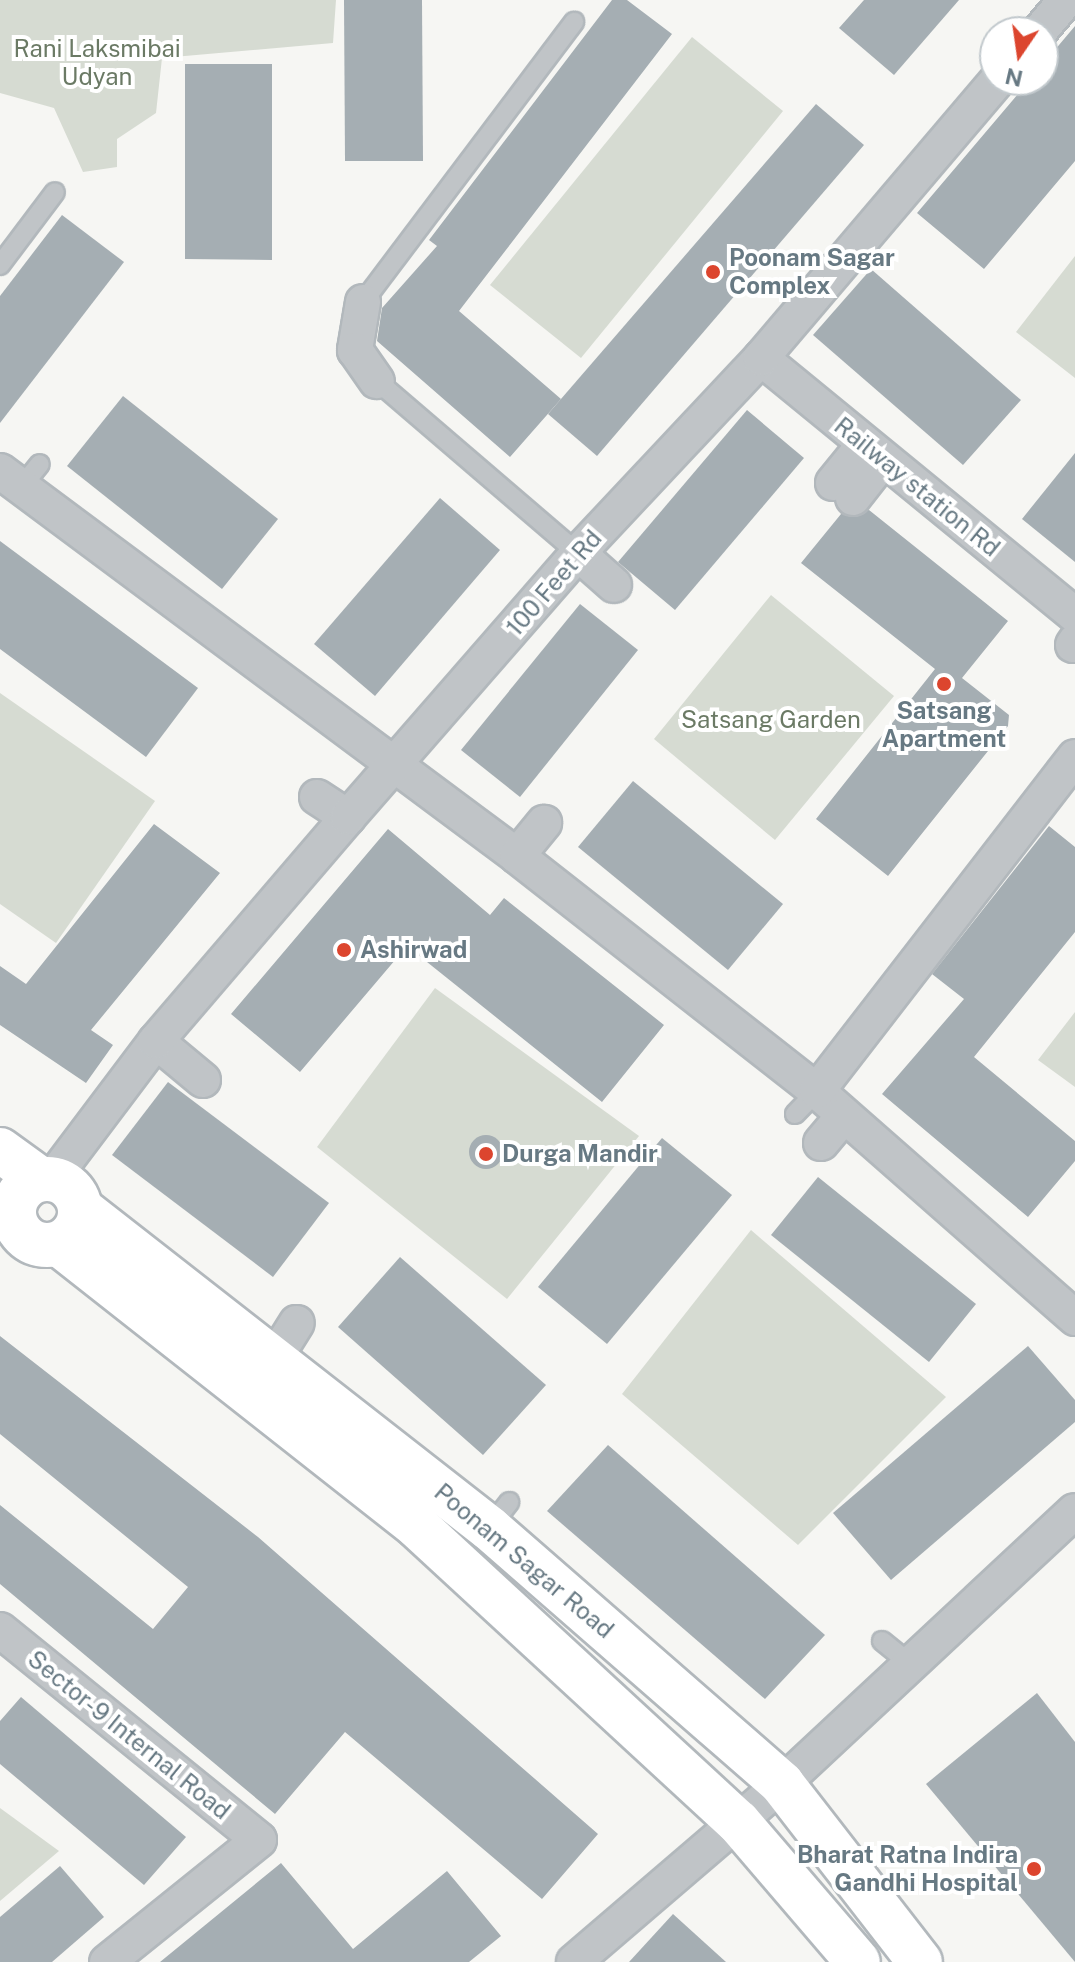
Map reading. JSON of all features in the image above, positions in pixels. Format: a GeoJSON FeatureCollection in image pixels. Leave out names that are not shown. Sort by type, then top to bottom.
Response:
{"type":"FeatureCollection","features":[{"type":"Feature","properties":{"kind":"main road","name":"Poonam Sagar Road"},"geometry":{"type":"LineString","coordinates":[[0,1150],[41,1204],[418,1527],[738,1822],[858,1962]]}},
{"type":"Feature","properties":{"kind":"main road","name":"Poonam Sagar Road"},"geometry":{"type":"LineString","coordinates":[[41,1204],[287,1340],[499,1515],[782,1784],[920,1962]]}},
{"type":"Feature","properties":{"kind":"street"},"geometry":{"type":"LineString","coordinates":[[1052,16],[1066,0]]}},
{"type":"Feature","properties":{"kind":"street","name":"100 Feet Rd"},"geometry":{"type":"LineString","coordinates":[[41,1204],[156,1041],[348,817],[396,768],[578,553],[761,358],[984,96]]}},
{"type":"Feature","properties":{"kind":"street"},"geometry":{"type":"LineString","coordinates":[[363,302],[355,350],[377,381]]}},
{"type":"Feature","properties":{"kind":"street","name":"Railway station Rd"},"geometry":{"type":"LineString","coordinates":[[761,358],[873,453],[1074,634]]}},
{"type":"Feature","properties":{"kind":"street"},"geometry":{"type":"LineString","coordinates":[[843,490],[873,453]]}},
{"type":"Feature","properties":{"kind":"street"},"geometry":{"type":"LineString","coordinates":[[21,473],[396,768],[517,856],[806,1103],[844,1116],[1075,1318]]}},
{"type":"Feature","properties":{"kind":"street"},"geometry":{"type":"LineString","coordinates":[[578,553],[614,585]]}},
{"type":"Feature","properties":{"kind":"street"},"geometry":{"type":"LineString","coordinates":[[806,1103],[917,936],[1075,757]]}},
{"type":"Feature","properties":{"kind":"street"},"geometry":{"type":"LineString","coordinates":[[317,797],[348,817]]}},
{"type":"Feature","properties":{"kind":"street"},"geometry":{"type":"LineString","coordinates":[[517,856],[544,823]]}},
{"type":"Feature","properties":{"kind":"street"},"geometry":{"type":"LineString","coordinates":[[156,1041],[203,1080]]}},
{"type":"Feature","properties":{"kind":"street"},"geometry":{"type":"LineString","coordinates":[[821,1143],[844,1116]]}},
{"type":"Feature","properties":{"kind":"street"},"geometry":{"type":"LineString","coordinates":[[574,1962],[782,1784],[1075,1511]]}},
{"type":"Feature","properties":{"kind":"street","name":"Sector-9 Internal Road"},"geometry":{"type":"LineString","coordinates":[[0,1630],[259,1840],[107,1962]]}},
{"type":"Feature","properties":{"kind":"lane"},"geometry":{"type":"LineString","coordinates":[[363,302],[574,22]]}},
{"type":"Feature","properties":{"kind":"lane"},"geometry":{"type":"LineString","coordinates":[[0,265],[55,192]]}},
{"type":"Feature","properties":{"kind":"lane"},"geometry":{"type":"LineString","coordinates":[[377,381],[578,553]]}},
{"type":"Feature","properties":{"kind":"lane"},"geometry":{"type":"LineString","coordinates":[[882,1641],[910,1664]]}},
{"type":"Feature","properties":{"kind":"green space","name":"Rani Laksmibai Udyan"},"geometry":{"type":"Polygon","coordinates":[[[0,0],[336,0],[333,43],[162,58],[156,113],[117,139],[117,167],[83,172],[54,108],[0,93],[0,0]]]}},
{"type":"Feature","properties":{"kind":"green space"},"geometry":{"type":"Polygon","coordinates":[[[692,37],[783,111],[581,358],[490,285],[692,37]]]}},
{"type":"Feature","properties":{"kind":"green space"},"geometry":{"type":"Polygon","coordinates":[[[1075,256],[1075,378],[1016,332],[1075,256]]]}},
{"type":"Feature","properties":{"kind":"green space","name":"Satsang Garden"},"geometry":{"type":"Polygon","coordinates":[[[771,595],[894,696],[775,840],[654,739],[771,595]]]}},
{"type":"Feature","properties":{"kind":"green space"},"geometry":{"type":"Polygon","coordinates":[[[0,693],[155,801],[56,943],[0,904],[0,693]]]}},
{"type":"Feature","properties":{"kind":"green space"},"geometry":{"type":"Polygon","coordinates":[[[435,988],[639,1136],[507,1299],[317,1147],[435,988]]]}},
{"type":"Feature","properties":{"kind":"green space"},"geometry":{"type":"Polygon","coordinates":[[[1075,1012],[1075,1087],[1038,1060],[1075,1012]]]}},
{"type":"Feature","properties":{"kind":"green space"},"geometry":{"type":"Polygon","coordinates":[[[751,1230],[946,1397],[798,1545],[622,1394],[751,1230]]]}},
{"type":"Feature","properties":{"kind":"green space"},"geometry":{"type":"Polygon","coordinates":[[[0,1808],[59,1851],[0,1901],[0,1808]]]}},
{"type":"Feature","properties":{"kind":"building"},"geometry":{"type":"Polygon","coordinates":[[[344,0],[422,0],[423,161],[345,161],[344,0]]]}},
{"type":"Feature","properties":{"kind":"building"},"geometry":{"type":"Polygon","coordinates":[[[612,0],[627,0],[672,34],[459,311],[561,399],[510,457],[377,341],[382,308],[437,246],[429,240],[612,0]]]}},
{"type":"Feature","properties":{"kind":"building"},"geometry":{"type":"Polygon","coordinates":[[[864,0],[959,0],[894,75],[839,28],[864,0]]]}},
{"type":"Feature","properties":{"kind":"building"},"geometry":{"type":"Polygon","coordinates":[[[1075,26],[1075,161],[984,269],[917,213],[1016,96],[1059,96],[1059,45],[1075,26]]]}},
{"type":"Feature","properties":{"kind":"building"},"geometry":{"type":"Polygon","coordinates":[[[185,64],[272,64],[272,260],[185,259],[185,64]]]}},
{"type":"Feature","properties":{"kind":"building","name":"Poonam Sagar Complex"},"geometry":{"type":"Polygon","coordinates":[[[816,104],[864,145],[597,456],[548,414],[816,104]]]}},
{"type":"Feature","properties":{"kind":"building"},"geometry":{"type":"Polygon","coordinates":[[[62,215],[124,262],[0,423],[0,296],[62,215]]]}},
{"type":"Feature","properties":{"kind":"building"},"geometry":{"type":"Polygon","coordinates":[[[871,269],[1021,400],[963,465],[813,335],[871,269]]]}},
{"type":"Feature","properties":{"kind":"building"},"geometry":{"type":"Polygon","coordinates":[[[123,396],[278,519],[222,589],[67,466],[123,396]]]}},
{"type":"Feature","properties":{"kind":"building"},"geometry":{"type":"Polygon","coordinates":[[[747,410],[804,458],[675,610],[618,562],[747,410]]]}},
{"type":"Feature","properties":{"kind":"building"},"geometry":{"type":"Polygon","coordinates":[[[1075,453],[1075,562],[1022,519],[1075,453]]]}},
{"type":"Feature","properties":{"kind":"building"},"geometry":{"type":"Polygon","coordinates":[[[440,498],[500,550],[375,696],[314,644],[440,498]]]}},
{"type":"Feature","properties":{"kind":"building","name":"Satsang Apartment"},"geometry":{"type":"Polygon","coordinates":[[[869,510],[1008,621],[962,678],[1009,715],[1008,726],[888,876],[816,819],[935,669],[801,563],[841,514],[869,510]]]}},
{"type":"Feature","properties":{"kind":"building"},"geometry":{"type":"Polygon","coordinates":[[[0,541],[198,688],[146,757],[0,649],[0,541]]]}},
{"type":"Feature","properties":{"kind":"building"},"geometry":{"type":"Polygon","coordinates":[[[580,604],[638,650],[520,797],[461,750],[580,604]]]}},
{"type":"Feature","properties":{"kind":"building"},"geometry":{"type":"Polygon","coordinates":[[[633,781],[783,904],[728,970],[578,847],[633,781]]]}},
{"type":"Feature","properties":{"kind":"building"},"geometry":{"type":"Polygon","coordinates":[[[154,824],[220,873],[91,1030],[113,1045],[86,1083],[0,1025],[0,966],[26,984],[154,824]]]}},
{"type":"Feature","properties":{"kind":"building"},"geometry":{"type":"Polygon","coordinates":[[[1049,826],[1075,847],[1075,932],[974,1057],[1075,1141],[1075,1161],[1028,1217],[882,1094],[964,999],[932,974],[1049,826]]]}},
{"type":"Feature","properties":{"kind":"building"},"geometry":{"type":"Polygon","coordinates":[[[388,829],[490,915],[504,898],[664,1025],[602,1102],[407,946],[300,1072],[231,1014],[388,829]]]}},
{"type":"Feature","properties":{"kind":"building"},"geometry":{"type":"Polygon","coordinates":[[[168,1082],[329,1203],[273,1277],[112,1155],[168,1082]]]}},
{"type":"Feature","properties":{"kind":"building","name":"Durga Mandir"},"geometry":{"type":"Polygon","coordinates":[[[486,1135],[498,1140],[503,1152],[498,1164],[486,1169],[474,1164],[469,1152],[474,1140],[486,1135]]]}},
{"type":"Feature","properties":{"kind":"building"},"geometry":{"type":"Polygon","coordinates":[[[662,1138],[732,1195],[607,1344],[538,1287],[662,1138]]]}},
{"type":"Feature","properties":{"kind":"building"},"geometry":{"type":"Polygon","coordinates":[[[818,1177],[976,1304],[929,1362],[771,1235],[818,1177]]]}},
{"type":"Feature","properties":{"kind":"building"},"geometry":{"type":"Polygon","coordinates":[[[400,1257],[546,1385],[483,1455],[338,1327],[400,1257]]]}},
{"type":"Feature","properties":{"kind":"building"},"geometry":{"type":"Polygon","coordinates":[[[0,1336],[258,1537],[598,1834],[542,1899],[345,1732],[275,1814],[0,1584],[0,1505],[153,1629],[188,1587],[0,1434],[0,1336]]]}},
{"type":"Feature","properties":{"kind":"building"},"geometry":{"type":"Polygon","coordinates":[[[1028,1346],[1075,1400],[1075,1422],[891,1580],[833,1513],[1028,1346]]]}},
{"type":"Feature","properties":{"kind":"building"},"geometry":{"type":"Polygon","coordinates":[[[608,1445],[825,1635],[765,1699],[547,1511],[608,1445]]]}},
{"type":"Feature","properties":{"kind":"building","name":"Bharat Ratna Indira Gandhi Hospital"},"geometry":{"type":"Polygon","coordinates":[[[1037,1693],[1075,1742],[1075,1962],[926,1784],[1037,1693]]]}},
{"type":"Feature","properties":{"kind":"building"},"geometry":{"type":"Polygon","coordinates":[[[21,1697],[186,1837],[144,1885],[0,1764],[0,1721],[21,1697]]]}},
{"type":"Feature","properties":{"kind":"building"},"geometry":{"type":"Polygon","coordinates":[[[281,1863],[353,1949],[447,1871],[501,1936],[469,1962],[160,1962],[281,1863]]]}},
{"type":"Feature","properties":{"kind":"building"},"geometry":{"type":"Polygon","coordinates":[[[60,1866],[104,1917],[52,1962],[0,1962],[0,1917],[60,1866]]]}},
{"type":"Feature","properties":{"kind":"building"},"geometry":{"type":"Polygon","coordinates":[[[673,1914],[726,1962],[629,1962],[673,1914]]]}},
{"type":"Feature","properties":{"kind":"place","name":"Poonam Sagar Complex"},"geometry":{"type":"Point","coordinates":[713,272]}},
{"type":"Feature","properties":{"kind":"place","name":"Satsang Apartment"},"geometry":{"type":"Point","coordinates":[944,684]}},
{"type":"Feature","properties":{"kind":"place","name":"Ashirwad"},"geometry":{"type":"Point","coordinates":[344,950]}},
{"type":"Feature","properties":{"kind":"place","name":"Durga Mandir"},"geometry":{"type":"Point","coordinates":[486,1154]}},
{"type":"Feature","properties":{"kind":"place","name":"Bharat Ratna Indira Gandhi Hospital"},"geometry":{"type":"Point","coordinates":[1034,1869]}}]}
